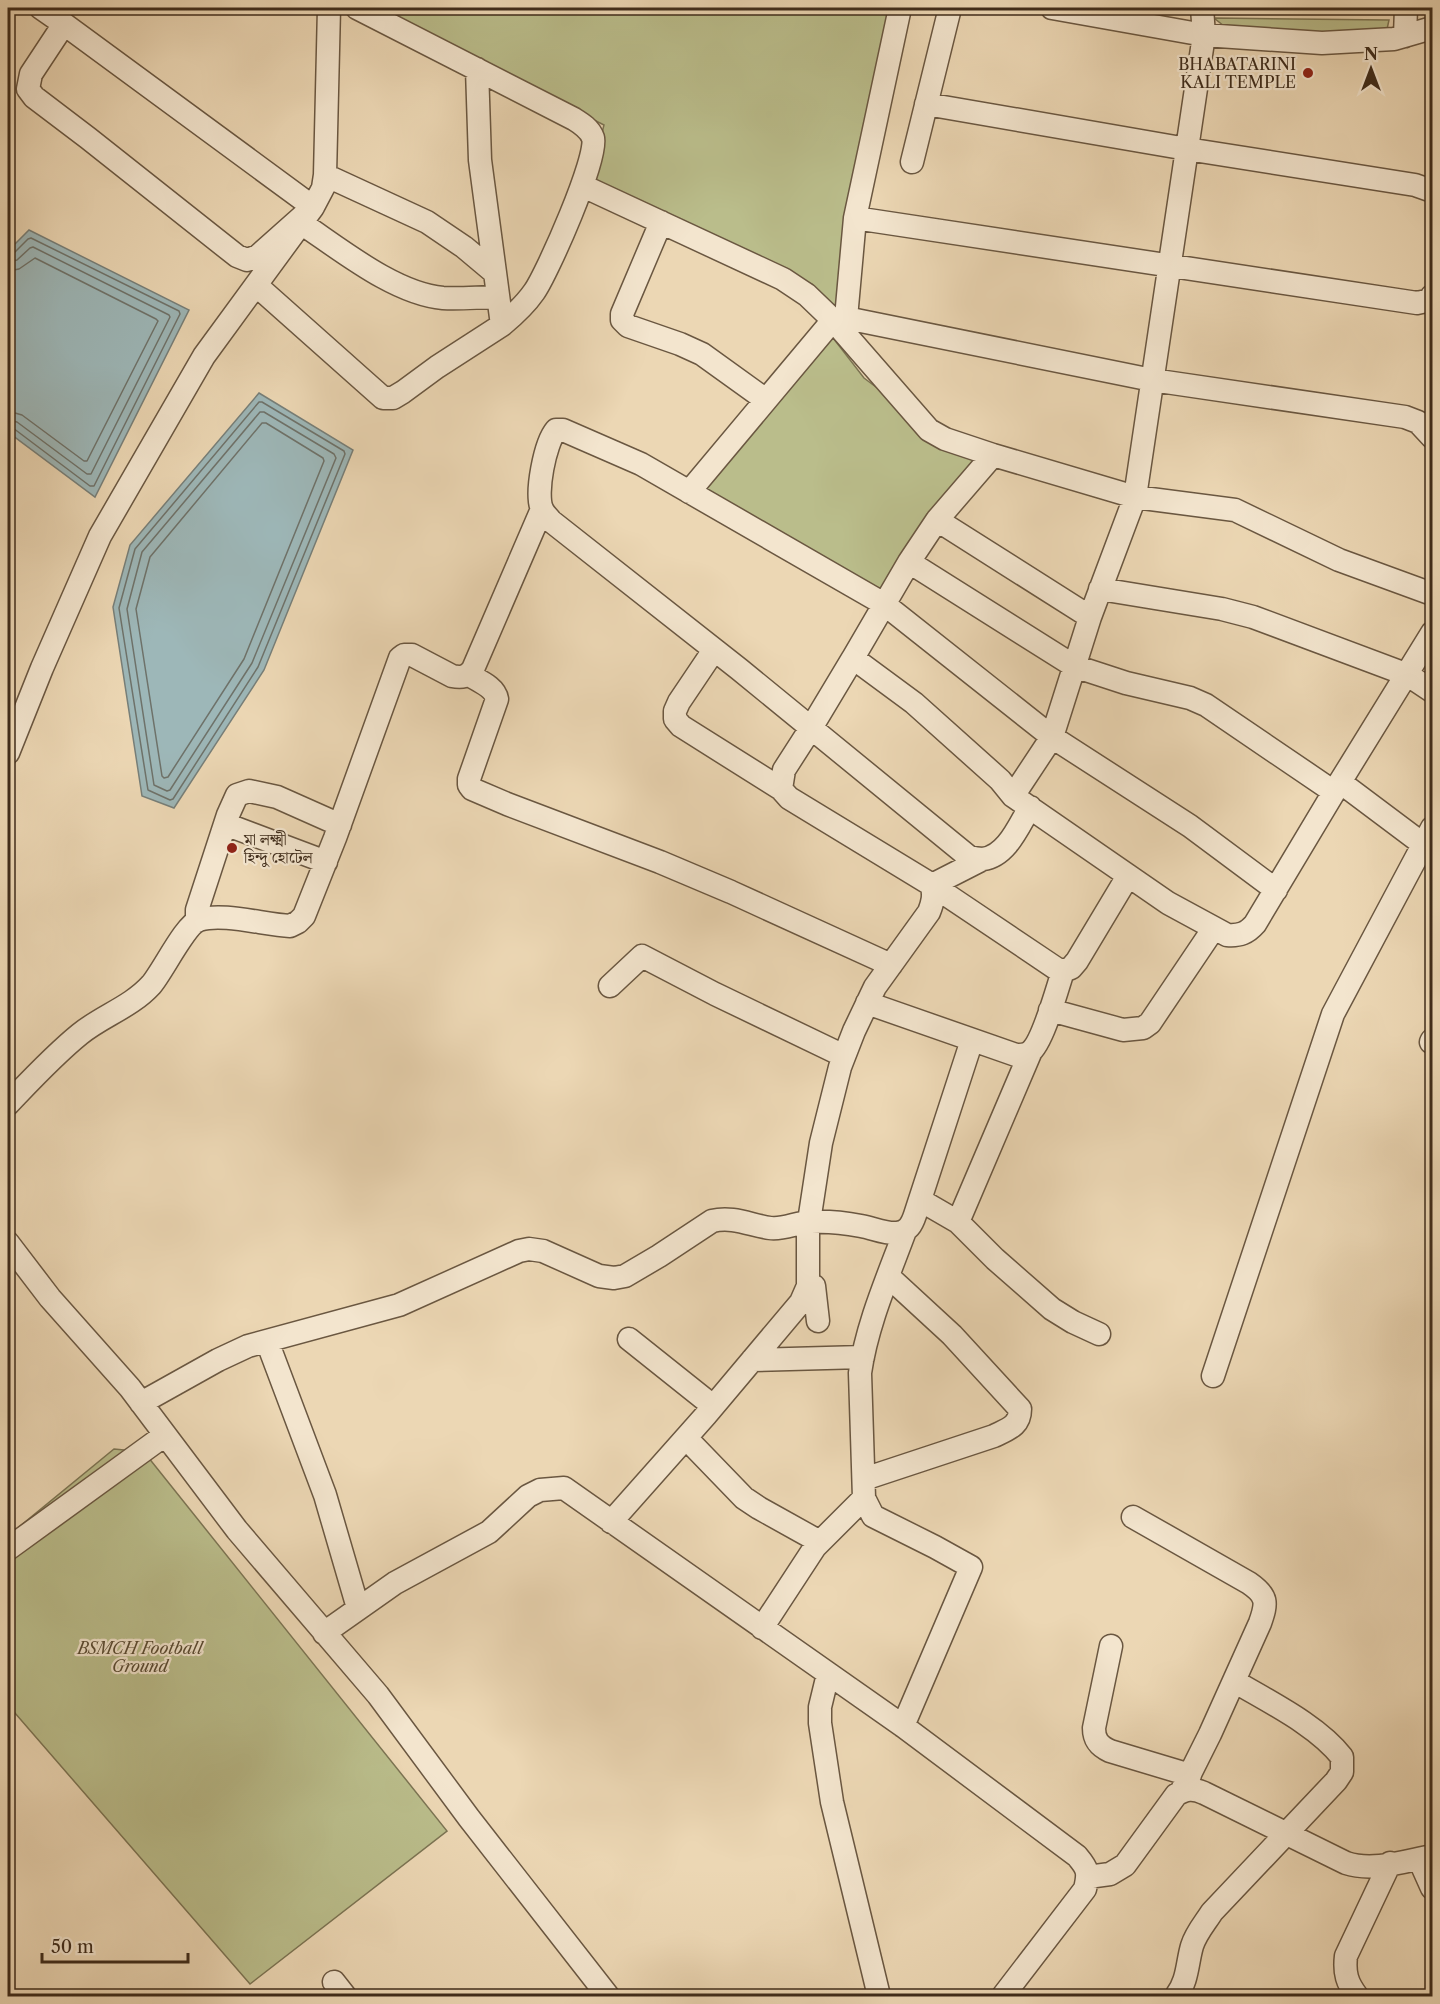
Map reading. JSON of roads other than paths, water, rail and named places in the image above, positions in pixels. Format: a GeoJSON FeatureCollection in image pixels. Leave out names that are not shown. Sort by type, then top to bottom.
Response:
{"type":"FeatureCollection","features":[{"type":"Feature","properties":{"kind":"street"},"geometry":{"type":"LineString","coordinates":[[41,8],[307,215],[365,266],[412,291],[442,298],[498,297]]}},
{"type":"Feature","properties":{"kind":"street"},"geometry":{"type":"LineString","coordinates":[[8,753],[42,668],[100,536],[204,356],[307,215],[323,188],[329,8]]}},
{"type":"Feature","properties":{"kind":"street"},"geometry":{"type":"LineString","coordinates":[[256,285],[373,390],[384,398],[393,398],[518,312],[543,279],[583,186],[594,139],[586,127],[357,8]]}},
{"type":"Feature","properties":{"kind":"street"},"geometry":{"type":"LineString","coordinates":[[689,492],[766,400],[840,319],[855,218],[900,8]]}},
{"type":"Feature","properties":{"kind":"street"},"geometry":{"type":"LineString","coordinates":[[912,162],[950,8]]}},
{"type":"Feature","properties":{"kind":"street"},"geometry":{"type":"LineString","coordinates":[[1052,8],[1204,35],[1322,44],[1394,39],[1432,28]]}},
{"type":"Feature","properties":{"kind":"street"},"geometry":{"type":"LineString","coordinates":[[932,885],[1002,850],[1009,841],[1021,802],[1052,737],[1090,617],[1135,497],[1204,35],[1202,8]]}},
{"type":"Feature","properties":{"kind":"street"},"geometry":{"type":"LineString","coordinates":[[1405,36],[1406,8]]}},
{"type":"Feature","properties":{"kind":"street"},"geometry":{"type":"LineString","coordinates":[[64,24],[31,74],[28,89],[34,97],[237,256],[247,260],[258,256],[307,215]]}},
{"type":"Feature","properties":{"kind":"street"},"geometry":{"type":"LineString","coordinates":[[477,69],[480,160],[502,325]]}},
{"type":"Feature","properties":{"kind":"street"},"geometry":{"type":"LineString","coordinates":[[926,104],[1415,185],[1432,191]]}},
{"type":"Feature","properties":{"kind":"street"},"geometry":{"type":"LineString","coordinates":[[325,175],[427,222],[464,247],[495,273]]}},
{"type":"Feature","properties":{"kind":"street"},"geometry":{"type":"LineString","coordinates":[[583,186],[783,279],[807,295],[840,319],[929,430],[945,439],[1135,497],[1235,510],[1339,560],[1432,594]]}},
{"type":"Feature","properties":{"kind":"street"},"geometry":{"type":"LineString","coordinates":[[855,218],[1417,303],[1430,301]]}},
{"type":"Feature","properties":{"kind":"street"},"geometry":{"type":"LineString","coordinates":[[661,222],[622,314],[622,320],[628,326],[702,354],[766,400]]}},
{"type":"Feature","properties":{"kind":"street"},"geometry":{"type":"LineString","coordinates":[[840,319],[1152,380],[1405,417],[1418,422],[1432,437]]}},
{"type":"Feature","properties":{"kind":"street"},"geometry":{"type":"LineString","coordinates":[[983,859],[969,857],[551,521],[542,509],[540,501],[542,474],[548,447],[556,430],[575,434],[641,464],[884,604],[1052,737],[1190,826],[1276,890]]}},
{"type":"Feature","properties":{"kind":"street"},"geometry":{"type":"LineString","coordinates":[[781,789],[784,770],[909,562],[937,520],[993,455]]}},
{"type":"Feature","properties":{"kind":"street"},"geometry":{"type":"LineString","coordinates":[[8,1104],[80,1033],[134,1000],[151,984],[168,962],[189,927],[197,921],[214,917],[290,926],[304,916],[340,825],[400,658],[404,655],[412,655],[452,676],[459,678],[469,675],[542,509]]}},
{"type":"Feature","properties":{"kind":"street"},"geometry":{"type":"LineString","coordinates":[[937,520],[1090,617]]}},
{"type":"Feature","properties":{"kind":"street"},"geometry":{"type":"LineString","coordinates":[[909,562],[1074,666],[1126,683],[1190,698],[1206,705],[1430,842],[1333,1014],[1213,1376]]}},
{"type":"Feature","properties":{"kind":"street"},"geometry":{"type":"LineString","coordinates":[[1100,589],[1222,609],[1253,617],[1408,675],[1432,692]]}},
{"type":"Feature","properties":{"kind":"street"},"geometry":{"type":"LineString","coordinates":[[853,658],[914,703],[1000,780],[1021,802],[1168,903],[1227,935],[1236,935],[1248,932],[1255,924],[1432,633]]}},
{"type":"Feature","properties":{"kind":"street"},"geometry":{"type":"LineString","coordinates":[[714,650],[675,711],[675,719],[681,726],[781,789],[789,798],[932,885],[1057,969],[1063,971],[1071,968],[1077,961],[1128,876]]}},
{"type":"Feature","properties":{"kind":"street"},"geometry":{"type":"LineString","coordinates":[[469,675],[492,689],[497,699],[469,779],[472,789],[711,883],[891,965]]}},
{"type":"Feature","properties":{"kind":"street"},"geometry":{"type":"LineString","coordinates":[[197,921],[197,910],[225,824],[237,795],[249,791],[276,797],[340,825]]}},
{"type":"Feature","properties":{"kind":"street"},"geometry":{"type":"LineString","coordinates":[[225,824],[326,862]]}},
{"type":"Feature","properties":{"kind":"street"},"geometry":{"type":"LineString","coordinates":[[610,1522],[686,1438],[801,1302],[808,1286],[808,1221],[821,1143],[844,1056],[875,987],[929,912],[934,895],[932,885]]}},
{"type":"Feature","properties":{"kind":"street"},"geometry":{"type":"LineString","coordinates":[[1050,1010],[1123,1030],[1143,1028],[1150,1023],[1214,928]]}},
{"type":"Feature","properties":{"kind":"street"},"geometry":{"type":"LineString","coordinates":[[610,986],[642,956],[844,1056]]}},
{"type":"Feature","properties":{"kind":"street"},"geometry":{"type":"LineString","coordinates":[[958,1222],[1031,1052],[1043,1030],[1063,971]]}},
{"type":"Feature","properties":{"kind":"street"},"geometry":{"type":"LineString","coordinates":[[867,1003],[1016,1055],[1031,1052]]}},
{"type":"Feature","properties":{"kind":"street"},"geometry":{"type":"LineString","coordinates":[[141,1403],[248,1346],[399,1305],[519,1251],[543,1251],[599,1276],[614,1278],[625,1276],[712,1221],[721,1218],[779,1228],[808,1221],[844,1224],[889,1233],[905,1231],[911,1227],[972,1040]]}},
{"type":"Feature","properties":{"kind":"street"},"geometry":{"type":"LineString","coordinates":[[920,1200],[958,1222],[995,1259],[1052,1309],[1099,1334]]}},
{"type":"Feature","properties":{"kind":"street"},"geometry":{"type":"LineString","coordinates":[[903,1726],[970,1567],[873,1516],[864,1488],[860,1373],[863,1357],[905,1231]]}},
{"type":"Feature","properties":{"kind":"street"},"geometry":{"type":"LineString","coordinates":[[8,1243],[50,1298],[141,1403],[237,1530],[378,1695],[469,1818],[608,1996]]}},
{"type":"Feature","properties":{"kind":"street"},"geometry":{"type":"LineString","coordinates":[[762,1628],[820,1542],[864,1488],[994,1436],[1014,1426],[1020,1418],[1020,1409],[952,1335],[889,1277]]}},
{"type":"Feature","properties":{"kind":"street"},"geometry":{"type":"LineString","coordinates":[[808,1286],[814,1286],[818,1321]]}},
{"type":"Feature","properties":{"kind":"street"},"geometry":{"type":"LineString","coordinates":[[629,1340],[713,1406]]}},
{"type":"Feature","properties":{"kind":"street"},"geometry":{"type":"LineString","coordinates":[[267,1341],[325,1495],[358,1608]]}},
{"type":"Feature","properties":{"kind":"street"},"geometry":{"type":"LineString","coordinates":[[752,1360],[863,1357]]}},
{"type":"Feature","properties":{"kind":"street"},"geometry":{"type":"LineString","coordinates":[[8,1550],[165,1435]]}},
{"type":"Feature","properties":{"kind":"street"},"geometry":{"type":"LineString","coordinates":[[686,1438],[744,1498],[820,1542]]}},
{"type":"Feature","properties":{"kind":"street"},"geometry":{"type":"LineString","coordinates":[[324,1633],[394,1582],[489,1532],[528,1496],[540,1490],[564,1488],[903,1726],[1077,1856],[1087,1868],[1088,1877],[1085,1889],[1003,1996]]}},
{"type":"Feature","properties":{"kind":"street"},"geometry":{"type":"LineString","coordinates":[[1088,1877],[1110,1874],[1125,1865],[1185,1784],[1265,1609],[1264,1597],[1249,1582],[1133,1517]]}},
{"type":"Feature","properties":{"kind":"street"},"geometry":{"type":"LineString","coordinates":[[1111,1646],[1094,1728],[1095,1740],[1101,1747],[1185,1784],[1186,1789],[1204,1793],[1346,1863],[1356,1866],[1426,1857],[1432,1887]]}},
{"type":"Feature","properties":{"kind":"street"},"geometry":{"type":"LineString","coordinates":[[828,1674],[820,1707],[820,1723],[832,1802],[879,1996]]}},
{"type":"Feature","properties":{"kind":"street"},"geometry":{"type":"LineString","coordinates":[[1176,1996],[1186,1978],[1196,1934],[1212,1912],[1341,1773],[1342,1757],[1336,1750],[1305,1725],[1234,1681]]}},
{"type":"Feature","properties":{"kind":"street"},"geometry":{"type":"LineString","coordinates":[[1357,1996],[1346,1978],[1344,1969],[1346,1956],[1390,1863]]}},
{"type":"Feature","properties":{"kind":"water"},"geometry":{"type":"Polygon","coordinates":[[[29,230],[189,310],[95,497],[8,432],[8,251],[29,230]]]}},
{"type":"Feature","properties":{"kind":"water"},"geometry":{"type":"Polygon","coordinates":[[[259,393],[353,450],[264,670],[174,808],[142,796],[113,607],[130,545],[259,393]]]}},
{"type":"Feature","properties":{"kind":"place","name":"BHABATARINI KALI TEMPLE"},"geometry":{"type":"Point","coordinates":[1308,73]}},
{"type":"Feature","properties":{"kind":"place","name":"মা লক্ষ্মী হিন্দু হোটেল"},"geometry":{"type":"Point","coordinates":[232,848]}},
{"type":"Feature","properties":{"kind":"park label","name":"BSMCH Football Ground"},"geometry":{"type":"Point","coordinates":[140,1657]}}]}
